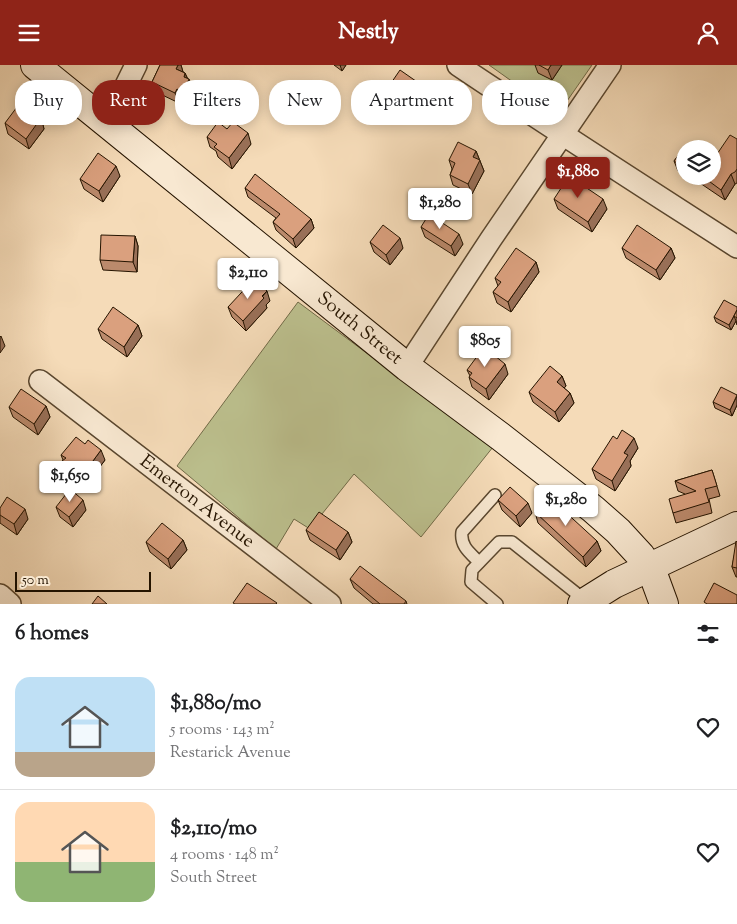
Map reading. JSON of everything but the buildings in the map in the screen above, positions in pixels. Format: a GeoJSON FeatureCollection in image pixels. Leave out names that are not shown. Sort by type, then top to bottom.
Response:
{"type":"FeatureCollection","features":[{"type":"Feature","properties":{"kind":"main road","name":"South Street"},"geometry":{"type":"LineString","coordinates":[[36,65],[92,112]]}},
{"type":"Feature","properties":{"kind":"main road","name":"South Street"},"geometry":{"type":"LineString","coordinates":[[107,125],[407,367],[501,437],[592,509],[632,545],[650,568],[664,604]]}},
{"type":"Feature","properties":{"kind":"main road"},"geometry":{"type":"LineString","coordinates":[[584,602],[614,584],[737,526]]}},
{"type":"Feature","properties":{"kind":"street"},"geometry":{"type":"LineString","coordinates":[[129,80],[136,65]]}},
{"type":"Feature","properties":{"kind":"street"},"geometry":{"type":"LineString","coordinates":[[458,65],[562,134],[735,242]]}},
{"type":"Feature","properties":{"kind":"street"},"geometry":{"type":"LineString","coordinates":[[407,367],[610,65]]}},
{"type":"Feature","properties":{"kind":"street","name":"Emerton Avenue"},"geometry":{"type":"LineString","coordinates":[[40,381],[330,604]]}},
{"type":"Feature","properties":{"kind":"street"},"geometry":{"type":"LineString","coordinates":[[0,595],[10,604]]}},
{"type":"Feature","properties":{"kind":"lane"},"geometry":{"type":"LineString","coordinates":[[480,562],[464,546],[461,539],[462,532],[495,495]]}},
{"type":"Feature","properties":{"kind":"lane"},"geometry":{"type":"LineString","coordinates":[[497,604],[471,582],[472,570],[499,542],[512,542],[584,602]]}},
{"type":"Feature","properties":{"kind":"green space"},"geometry":{"type":"Polygon","coordinates":[[[489,65],[592,65],[568,100],[568,80],[510,80],[489,65]]]}},
{"type":"Feature","properties":{"kind":"green space"},"geometry":{"type":"Polygon","coordinates":[[[298,302],[493,447],[421,537],[354,474],[310,529],[294,519],[276,549],[177,466],[298,302]]]}}]}
